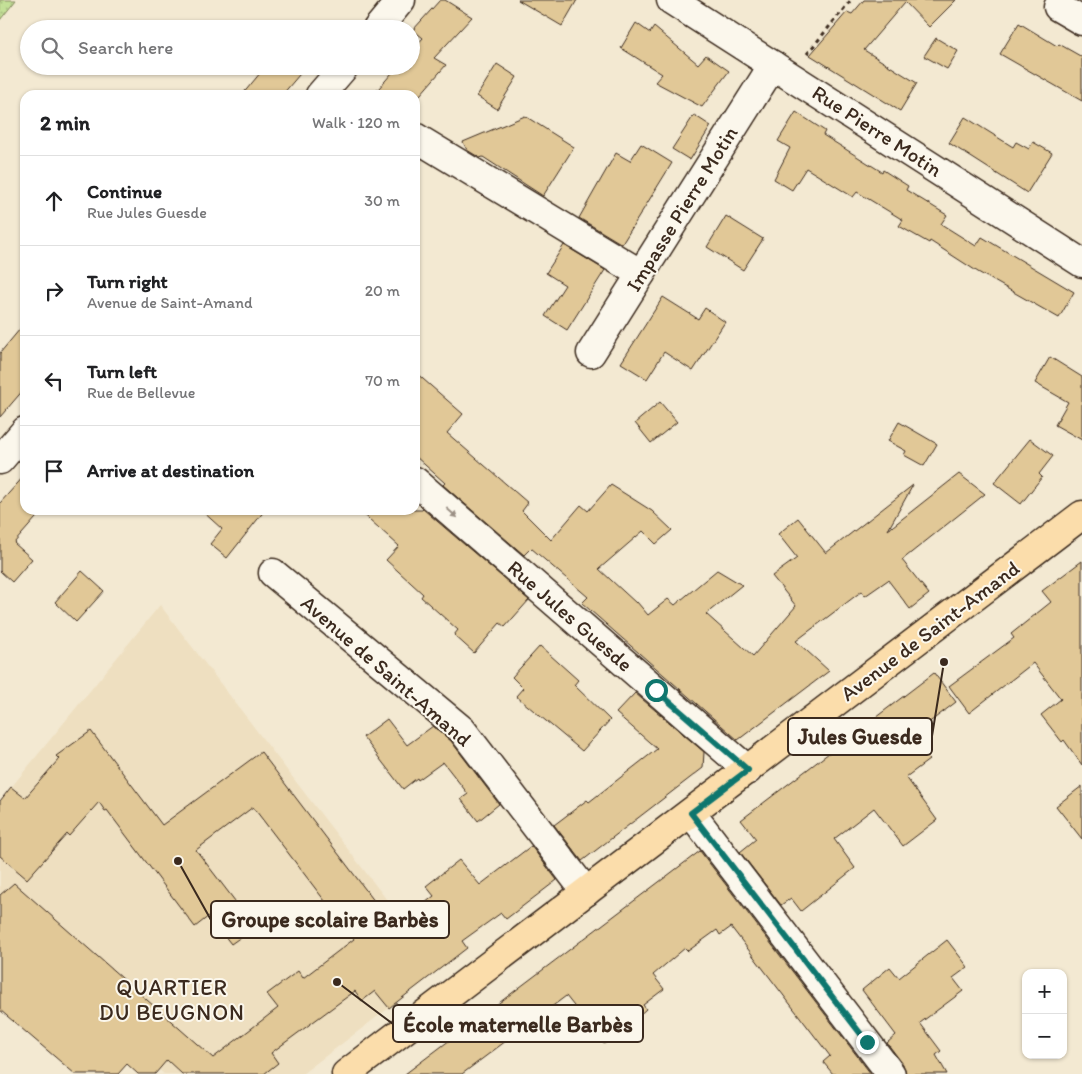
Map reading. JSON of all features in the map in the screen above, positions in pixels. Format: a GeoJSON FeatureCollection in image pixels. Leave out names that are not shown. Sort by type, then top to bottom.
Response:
{"type":"FeatureCollection","features":[{"type":"Feature","properties":{"kind":"main road","name":"Avenue de Saint-Amand"},"geometry":{"type":"LineString","coordinates":[[346,1074],[1082,515]]}},
{"type":"Feature","properties":{"kind":"street"},"geometry":{"type":"LineString","coordinates":[[384,20],[401,0]]}},
{"type":"Feature","properties":{"kind":"street","name":"Rue Pierre Motin"},"geometry":{"type":"LineString","coordinates":[[672,0],[1082,263]]}},
{"type":"Feature","properties":{"kind":"street"},"geometry":{"type":"LineString","coordinates":[[1058,7],[1082,21]]}},
{"type":"Feature","properties":{"kind":"street","name":"Impasse Pierre Motin"},"geometry":{"type":"LineString","coordinates":[[591,353],[641,274],[781,70]]}},
{"type":"Feature","properties":{"kind":"street"},"geometry":{"type":"LineString","coordinates":[[420,140],[641,274]]}},
{"type":"Feature","properties":{"kind":"street"},"geometry":{"type":"LineString","coordinates":[[0,460],[20,437]]}},
{"type":"Feature","properties":{"kind":"street","name":"Rue Jules Guesde"},"geometry":{"type":"LineString","coordinates":[[420,485],[748,770]]}},
{"type":"Feature","properties":{"kind":"street","name":"Avenue de Saint-Amand"},"geometry":{"type":"LineString","coordinates":[[273,573],[462,730],[586,892]]}},
{"type":"Feature","properties":{"kind":"street"},"geometry":{"type":"LineString","coordinates":[[691,813],[891,1074]]}},
{"type":"Feature","properties":{"kind":"path"},"geometry":{"type":"LineString","coordinates":[[781,70],[851,0]]}},
{"type":"Feature","properties":{"kind":"shaded area"},"geometry":{"type":"Polygon","coordinates":[[[160,605],[440,969],[302,1074],[164,1074],[0,931],[0,801],[160,605]]]}},
{"type":"Feature","properties":{"kind":"green space"},"geometry":{"type":"Polygon","coordinates":[[[0,0],[16,0],[0,20],[0,0]]]}},
{"type":"Feature","properties":{"kind":"building"},"geometry":{"type":"Polygon","coordinates":[[[440,0],[445,0],[472,17],[434,58],[446,65],[420,95],[420,90],[377,90],[390,75],[420,75],[420,41],[423,38],[420,36],[420,22],[440,0]]]}},
{"type":"Feature","properties":{"kind":"building"},"geometry":{"type":"Polygon","coordinates":[[[518,0],[577,0],[562,26],[518,0]]]}},
{"type":"Feature","properties":{"kind":"building"},"geometry":{"type":"Polygon","coordinates":[[[864,0],[956,0],[929,27],[905,2],[864,50],[917,83],[900,111],[810,55],[847,12],[852,14],[864,0]]]}},
{"type":"Feature","properties":{"kind":"building"},"geometry":{"type":"Polygon","coordinates":[[[636,23],[650,33],[654,27],[698,64],[706,55],[729,71],[702,107],[655,82],[662,74],[621,48],[636,23]]]}},
{"type":"Feature","properties":{"kind":"building"},"geometry":{"type":"Polygon","coordinates":[[[1019,23],[1057,46],[1059,44],[1082,57],[1082,101],[1000,54],[1019,23]]]}},
{"type":"Feature","properties":{"kind":"building"},"geometry":{"type":"Polygon","coordinates":[[[936,38],[958,51],[947,69],[924,56],[936,38]]]}},
{"type":"Feature","properties":{"kind":"building"},"geometry":{"type":"Polygon","coordinates":[[[497,64],[517,77],[497,109],[477,96],[497,64]]]}},
{"type":"Feature","properties":{"kind":"building"},"geometry":{"type":"Polygon","coordinates":[[[259,75],[299,75],[286,90],[246,90],[259,75]]]}},
{"type":"Feature","properties":{"kind":"building"},"geometry":{"type":"Polygon","coordinates":[[[796,112],[825,131],[823,135],[908,186],[906,190],[947,215],[941,224],[976,246],[982,237],[1074,292],[1059,318],[978,272],[930,241],[929,243],[899,226],[903,220],[857,192],[853,197],[806,168],[792,190],[774,179],[790,148],[778,141],[796,112]]]}},
{"type":"Feature","properties":{"kind":"building"},"geometry":{"type":"Polygon","coordinates":[[[694,115],[711,126],[690,160],[672,149],[694,115]]]}},
{"type":"Feature","properties":{"kind":"building"},"geometry":{"type":"Polygon","coordinates":[[[525,116],[574,147],[543,196],[483,157],[480,158],[467,150],[463,142],[525,116]]]}},
{"type":"Feature","properties":{"kind":"building"},"geometry":{"type":"Polygon","coordinates":[[[965,117],[1013,147],[1016,142],[1029,149],[1033,142],[1052,153],[1027,193],[949,143],[965,117]]]}},
{"type":"Feature","properties":{"kind":"building"},"geometry":{"type":"Polygon","coordinates":[[[641,144],[672,163],[622,244],[579,218],[616,153],[630,161],[641,144]]]}},
{"type":"Feature","properties":{"kind":"building"},"geometry":{"type":"Polygon","coordinates":[[[726,216],[763,239],[743,270],[707,247],[726,216]]]}},
{"type":"Feature","properties":{"kind":"building"},"geometry":{"type":"Polygon","coordinates":[[[564,245],[605,270],[567,330],[545,316],[565,285],[546,273],[564,245]]]}},
{"type":"Feature","properties":{"kind":"building"},"geometry":{"type":"Polygon","coordinates":[[[663,297],[698,319],[705,308],[725,322],[693,371],[664,352],[647,379],[621,363],[663,297]]]}},
{"type":"Feature","properties":{"kind":"building"},"geometry":{"type":"Polygon","coordinates":[[[20,329],[20,394],[0,417],[0,353],[20,329]]]}},
{"type":"Feature","properties":{"kind":"building"},"geometry":{"type":"Polygon","coordinates":[[[1050,357],[1082,377],[1082,440],[1055,425],[1068,402],[1035,383],[1050,357]]]}},
{"type":"Feature","properties":{"kind":"building"},"geometry":{"type":"Polygon","coordinates":[[[420,376],[463,414],[447,433],[528,503],[522,511],[551,540],[581,505],[588,511],[611,485],[652,511],[672,530],[656,544],[643,531],[599,569],[637,602],[648,615],[668,599],[675,605],[717,570],[742,585],[706,614],[753,656],[796,606],[772,576],[797,558],[778,534],[798,518],[826,553],[913,485],[888,530],[959,474],[985,494],[902,560],[929,594],[910,609],[888,580],[865,596],[862,591],[796,641],[829,671],[738,740],[582,603],[588,597],[531,548],[524,555],[443,485],[445,483],[420,460],[420,376]]]}},
{"type":"Feature","properties":{"kind":"building"},"geometry":{"type":"Polygon","coordinates":[[[660,402],[677,422],[651,443],[635,423],[660,402]]]}},
{"type":"Feature","properties":{"kind":"building"},"geometry":{"type":"Polygon","coordinates":[[[899,422],[937,444],[924,466],[904,455],[906,451],[888,441],[899,422]]]}},
{"type":"Feature","properties":{"kind":"building"},"geometry":{"type":"Polygon","coordinates":[[[1030,439],[1053,456],[1039,474],[1042,477],[1021,504],[994,483],[1030,439]]]}},
{"type":"Feature","properties":{"kind":"building"},"geometry":{"type":"Polygon","coordinates":[[[20,481],[20,515],[39,515],[14,543],[32,559],[12,582],[0,571],[0,503],[20,481]]]}},
{"type":"Feature","properties":{"kind":"building"},"geometry":{"type":"Polygon","coordinates":[[[420,510],[529,600],[505,627],[500,623],[474,653],[454,635],[458,630],[421,597],[423,594],[386,560],[399,546],[365,515],[420,515],[420,510]]]}},
{"type":"Feature","properties":{"kind":"building"},"geometry":{"type":"Polygon","coordinates":[[[207,515],[261,515],[227,558],[210,544],[222,529],[207,515]]]}},
{"type":"Feature","properties":{"kind":"building"},"geometry":{"type":"Polygon","coordinates":[[[1082,561],[1082,765],[1064,740],[1062,742],[1041,715],[1061,699],[1033,663],[969,713],[949,686],[1014,638],[1011,634],[1051,602],[1042,591],[1082,561]]]}},
{"type":"Feature","properties":{"kind":"building"},"geometry":{"type":"Polygon","coordinates":[[[82,571],[104,591],[76,622],[55,602],[82,571]]]}},
{"type":"Feature","properties":{"kind":"building"},"geometry":{"type":"Polygon","coordinates":[[[540,646],[578,680],[574,685],[610,720],[582,751],[516,696],[523,688],[512,677],[540,646]]]}},
{"type":"Feature","properties":{"kind":"building"},"geometry":{"type":"Polygon","coordinates":[[[934,673],[956,702],[910,737],[929,760],[906,777],[937,820],[903,846],[874,808],[834,839],[855,868],[801,911],[791,898],[781,905],[740,852],[756,839],[741,820],[934,673]]]}},
{"type":"Feature","properties":{"kind":"building"},"geometry":{"type":"Polygon","coordinates":[[[635,693],[704,752],[703,768],[582,861],[554,825],[587,800],[589,802],[657,749],[616,713],[635,693]]]}},
{"type":"Feature","properties":{"kind":"building"},"geometry":{"type":"Polygon","coordinates":[[[387,719],[407,745],[433,726],[451,741],[499,804],[478,821],[461,799],[468,794],[443,762],[403,789],[363,737],[387,719]]]}},
{"type":"Feature","properties":{"kind":"building"},"geometry":{"type":"Polygon","coordinates":[[[91,731],[162,825],[261,752],[394,927],[434,896],[426,886],[459,860],[480,885],[531,846],[557,880],[506,919],[501,913],[462,941],[467,948],[389,1008],[375,991],[362,1001],[355,991],[271,1053],[278,1063],[264,1074],[182,1074],[167,1060],[155,1074],[138,1074],[127,1064],[118,1074],[75,1074],[0,1010],[0,895],[14,883],[213,1058],[278,1008],[267,994],[298,971],[303,978],[354,939],[253,807],[196,850],[255,927],[231,944],[209,916],[195,927],[99,802],[69,836],[67,834],[27,879],[0,856],[0,801],[11,787],[25,798],[59,759],[56,756],[91,731]]]}},
{"type":"Feature","properties":{"kind":"building"},"geometry":{"type":"Polygon","coordinates":[[[1082,786],[1082,839],[1056,806],[1082,786]]]}},
{"type":"Feature","properties":{"kind":"building"},"geometry":{"type":"Polygon","coordinates":[[[700,851],[871,1074],[833,1074],[823,1062],[830,1056],[731,927],[720,935],[717,930],[688,951],[685,948],[653,975],[664,989],[643,1005],[646,1009],[637,1019],[604,1044],[566,996],[462,1074],[405,1074],[700,851]]]}},
{"type":"Feature","properties":{"kind":"building"},"geometry":{"type":"Polygon","coordinates":[[[947,940],[968,967],[953,978],[963,991],[920,1023],[941,1051],[936,1055],[947,1074],[906,1074],[903,1064],[887,1043],[896,1035],[862,990],[890,967],[899,978],[947,940]]]}},
{"type":"Feature","properties":{"kind":"place","name":"Jules Guesde"},"geometry":{"type":"Point","coordinates":[944,662]}},
{"type":"Feature","properties":{"kind":"place","name":"Groupe scolaire Barbès"},"geometry":{"type":"Point","coordinates":[178,861]}},
{"type":"Feature","properties":{"kind":"place","name":"École maternelle Barbès"},"geometry":{"type":"Point","coordinates":[337,982]}},
{"type":"Feature","properties":{"kind":"district","name":"QUARTIER DU BEUGNON"},"geometry":{"type":"Point","coordinates":[172,1000]}},
{"type":"Feature","properties":{"kind":"route"},"geometry":{"type":"LineString","coordinates":[[656,690],[748,770],[691,813],[867,1042]]}}]}
